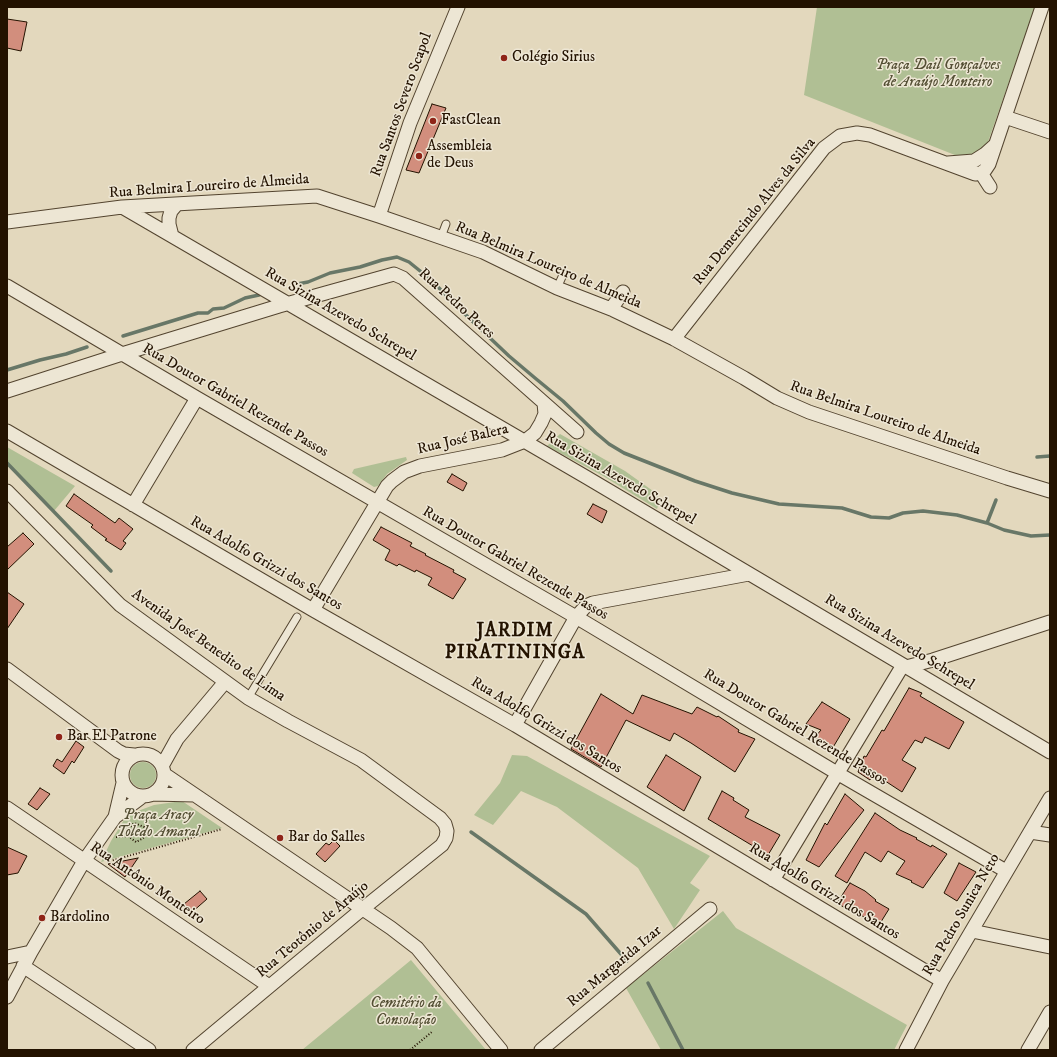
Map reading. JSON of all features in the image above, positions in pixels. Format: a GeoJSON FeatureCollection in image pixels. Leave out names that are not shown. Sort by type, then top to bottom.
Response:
{"type":"FeatureCollection","features":[{"type":"Feature","properties":{"kind":"street","name":"Rua Santos Severo Scapol"},"geometry":{"type":"LineString","coordinates":[[379,216],[410,123],[448,27],[458,7]]}},
{"type":"Feature","properties":{"kind":"street"},"geometry":{"type":"LineString","coordinates":[[993,182],[983,171],[989,164],[1044,14]]}},
{"type":"Feature","properties":{"kind":"street"},"geometry":{"type":"LineString","coordinates":[[1005,117],[1050,132]]}},
{"type":"Feature","properties":{"kind":"street","name":"Rua Demercindo Alves da Silva"},"geometry":{"type":"LineString","coordinates":[[674,339],[824,148],[840,136],[857,133],[870,135],[975,174],[983,171]]}},
{"type":"Feature","properties":{"kind":"street","name":"Rua Demercindo Alves da Silva"},"geometry":{"type":"LineString","coordinates":[[944,163],[974,161],[995,145]]}},
{"type":"Feature","properties":{"kind":"street","name":"Rua Belmira Loureiro de Almeida"},"geometry":{"type":"LineString","coordinates":[[7,222],[122,208],[317,196],[441,237],[560,282],[611,309],[674,339],[777,398],[809,412],[999,476],[1050,491]]}},
{"type":"Feature","properties":{"kind":"street"},"geometry":{"type":"LineString","coordinates":[[172,236],[169,218],[171,211],[177,204]]}},
{"type":"Feature","properties":{"kind":"street","name":"Rua Sizina Azevedo Schrepel"},"geometry":{"type":"LineString","coordinates":[[122,208],[525,441],[1050,752]]}},
{"type":"Feature","properties":{"kind":"street","name":"Rua Pedro Peres"},"geometry":{"type":"LineString","coordinates":[[288,304],[389,275],[394,274],[399,276],[577,432]]}},
{"type":"Feature","properties":{"kind":"street","name":"Rua Doutor Gabriel Rezende Passos"},"geometry":{"type":"LineString","coordinates":[[7,286],[197,398],[576,617],[1006,871]]}},
{"type":"Feature","properties":{"kind":"street"},"geometry":{"type":"LineString","coordinates":[[611,309],[623,292]]}},
{"type":"Feature","properties":{"kind":"street"},"geometry":{"type":"LineString","coordinates":[[7,391],[122,354],[288,304]]}},
{"type":"Feature","properties":{"kind":"street"},"geometry":{"type":"LineString","coordinates":[[133,505],[197,398]]}},
{"type":"Feature","properties":{"kind":"street","name":"Rua José Balera"},"geometry":{"type":"LineString","coordinates":[[313,610],[392,481],[412,468],[502,450],[525,441],[535,433],[540,423],[544,414],[544,403]]}},
{"type":"Feature","properties":{"kind":"street","name":"Rua Adolfo Grizzi dos Santos"},"geometry":{"type":"LineString","coordinates":[[7,431],[313,610],[515,725],[942,981]]}},
{"type":"Feature","properties":{"kind":"street","name":"Avenida José Benedito de Lima"},"geometry":{"type":"LineString","coordinates":[[7,491],[120,605],[248,698],[294,725],[361,760],[440,818],[445,824],[447,831]]}},
{"type":"Feature","properties":{"kind":"street"},"geometry":{"type":"LineString","coordinates":[[711,582],[716,579],[722,571],[723,566],[721,560],[716,554]]}},
{"type":"Feature","properties":{"kind":"street"},"geometry":{"type":"LineString","coordinates":[[515,725],[576,617],[580,611],[592,603],[749,574]]}},
{"type":"Feature","properties":{"kind":"street"},"geometry":{"type":"LineString","coordinates":[[773,880],[837,772],[904,666],[933,660],[1050,622]]}},
{"type":"Feature","properties":{"kind":"street"},"geometry":{"type":"LineString","coordinates":[[930,680],[926,674],[927,668],[933,660]]}},
{"type":"Feature","properties":{"kind":"street"},"geometry":{"type":"LineString","coordinates":[[7,669],[118,751],[124,754],[134,755],[142,753],[158,759],[163,770],[195,795],[417,948],[501,1050]]}},
{"type":"Feature","properties":{"kind":"street"},"geometry":{"type":"LineString","coordinates":[[7,997],[30,952],[88,864],[99,839],[115,817],[158,789],[163,782],[163,770],[177,739],[225,682]]}},
{"type":"Feature","properties":{"kind":"street"},"geometry":{"type":"LineString","coordinates":[[150,755],[177,739]]}},
{"type":"Feature","properties":{"kind":"street"},"geometry":{"type":"LineString","coordinates":[[134,755],[127,760],[123,767],[122,775],[128,790],[135,795],[195,795]]}},
{"type":"Feature","properties":{"kind":"street"},"geometry":{"type":"LineString","coordinates":[[115,817],[124,783]]}},
{"type":"Feature","properties":{"kind":"street","name":"Rua Pedro Sunica Neto"},"geometry":{"type":"LineString","coordinates":[[906,1050],[942,981],[1050,798]]}},
{"type":"Feature","properties":{"kind":"street","name":"Rua Antônio Monteiro"},"geometry":{"type":"LineString","coordinates":[[7,808],[269,986]]}},
{"type":"Feature","properties":{"kind":"street","name":"Rua Teotônio de Araújo"},"geometry":{"type":"LineString","coordinates":[[193,1050],[362,909],[442,845],[446,838],[447,831]]}},
{"type":"Feature","properties":{"kind":"street"},"geometry":{"type":"LineString","coordinates":[[1030,832],[1050,835]]}},
{"type":"Feature","properties":{"kind":"street","name":"Rua Margarida Izar"},"geometry":{"type":"LineString","coordinates":[[541,1050],[710,909]]}},
{"type":"Feature","properties":{"kind":"street"},"geometry":{"type":"LineString","coordinates":[[972,931],[1050,947]]}},
{"type":"Feature","properties":{"kind":"street"},"geometry":{"type":"LineString","coordinates":[[7,957],[30,952]]}},
{"type":"Feature","properties":{"kind":"street"},"geometry":{"type":"LineString","coordinates":[[23,966],[149,1050]]}},
{"type":"Feature","properties":{"kind":"street"},"geometry":{"type":"LineString","coordinates":[[1028,1050],[1050,1012]]}},
{"type":"Feature","properties":{"kind":"lane"},"geometry":{"type":"LineString","coordinates":[[441,237],[446,224]]}},
{"type":"Feature","properties":{"kind":"lane"},"geometry":{"type":"LineString","coordinates":[[248,698],[297,617]]}},
{"type":"Feature","properties":{"kind":"path"},"geometry":{"type":"LineString","coordinates":[[88,864],[213,832],[223,828],[232,820]]}},
{"type":"Feature","properties":{"kind":"path"},"geometry":{"type":"LineString","coordinates":[[99,839],[128,836],[136,842],[145,837],[144,827],[134,823],[129,828],[128,836]]}},
{"type":"Feature","properties":{"kind":"path"},"geometry":{"type":"LineString","coordinates":[[410,1050],[433,1031]]}},
{"type":"Feature","properties":{"kind":"green space","name":"Praça Dail Gonçalves de Araújo Monteiro"},"geometry":{"type":"Polygon","coordinates":[[[817,7],[1035,7],[980,165],[804,95],[817,7]]]}},
{"type":"Feature","properties":{"kind":"green space"},"geometry":{"type":"Polygon","coordinates":[[[560,434],[625,471],[653,491],[658,496],[659,503],[657,509],[603,476],[547,446],[560,434]]]}},
{"type":"Feature","properties":{"kind":"green space"},"geometry":{"type":"Polygon","coordinates":[[[7,447],[75,486],[54,511],[7,462],[7,447]]]}},
{"type":"Feature","properties":{"kind":"green space"},"geometry":{"type":"Polygon","coordinates":[[[406,457],[407,460],[387,474],[378,486],[374,487],[352,473],[354,469],[406,457]]]}},
{"type":"Feature","properties":{"kind":"green space"},"geometry":{"type":"Polygon","coordinates":[[[512,755],[527,756],[710,856],[690,883],[700,890],[674,929],[638,868],[557,807],[521,791],[493,825],[474,815],[500,783],[512,755]]]}},
{"type":"Feature","properties":{"kind":"green space"},"geometry":{"type":"Polygon","coordinates":[[[143,762],[152,766],[156,775],[152,784],[143,788],[134,784],[130,775],[134,766],[143,762]]]}},
{"type":"Feature","properties":{"kind":"green space","name":"Praça Aracy Toledo Amaral"},"geometry":{"type":"Polygon","coordinates":[[[182,801],[222,828],[101,862],[111,841],[127,815],[154,805],[182,801]]]}},
{"type":"Feature","properties":{"kind":"green space"},"geometry":{"type":"Polygon","coordinates":[[[723,911],[736,928],[907,1025],[894,1050],[661,1050],[626,988],[723,911]]]}},
{"type":"Feature","properties":{"kind":"green space","name":"Cemitério da Consolação"},"geometry":{"type":"Polygon","coordinates":[[[411,960],[486,1050],[302,1050],[411,960]]]}},
{"type":"Feature","properties":{"kind":"building"},"geometry":{"type":"Polygon","coordinates":[[[7,19],[27,22],[21,51],[7,48],[7,19]]]}},
{"type":"Feature","properties":{"kind":"building"},"geometry":{"type":"Polygon","coordinates":[[[432,104],[446,108],[419,173],[406,170],[432,104]]]}},
{"type":"Feature","properties":{"kind":"building"},"geometry":{"type":"Polygon","coordinates":[[[452,474],[467,483],[463,491],[447,482],[452,474]]]}},
{"type":"Feature","properties":{"kind":"building"},"geometry":{"type":"Polygon","coordinates":[[[74,494],[115,523],[119,518],[133,529],[123,541],[126,543],[121,550],[105,540],[107,539],[91,527],[93,525],[66,506],[74,494]]]}},
{"type":"Feature","properties":{"kind":"building"},"geometry":{"type":"Polygon","coordinates":[[[593,504],[607,511],[602,523],[587,514],[593,504]]]}},
{"type":"Feature","properties":{"kind":"building"},"geometry":{"type":"Polygon","coordinates":[[[381,527],[412,543],[410,546],[454,570],[453,572],[466,579],[453,599],[428,585],[432,578],[416,570],[415,572],[399,564],[397,566],[385,560],[390,550],[373,540],[381,527]]]}},
{"type":"Feature","properties":{"kind":"building"},"geometry":{"type":"Polygon","coordinates":[[[23,533],[34,544],[7,570],[7,547],[23,533]]]}},
{"type":"Feature","properties":{"kind":"building"},"geometry":{"type":"Polygon","coordinates":[[[7,592],[24,604],[7,629],[7,592]]]}},
{"type":"Feature","properties":{"kind":"building"},"geometry":{"type":"Polygon","coordinates":[[[909,688],[922,693],[920,696],[964,722],[949,749],[925,737],[922,743],[915,740],[902,760],[916,768],[902,792],[873,773],[870,780],[858,772],[864,756],[866,757],[882,730],[884,731],[909,688]]]}},
{"type":"Feature","properties":{"kind":"building"},"geometry":{"type":"Polygon","coordinates":[[[601,694],[633,714],[642,695],[692,714],[697,707],[717,717],[718,716],[739,730],[738,732],[755,739],[735,772],[674,733],[670,741],[626,720],[601,767],[571,749],[601,694]]]}},
{"type":"Feature","properties":{"kind":"building"},"geometry":{"type":"Polygon","coordinates":[[[822,702],[850,719],[832,749],[815,737],[821,730],[806,724],[822,702]]]}},
{"type":"Feature","properties":{"kind":"building"},"geometry":{"type":"Polygon","coordinates":[[[76,741],[84,747],[74,763],[72,761],[64,774],[53,766],[57,759],[62,762],[76,741]]]}},
{"type":"Feature","properties":{"kind":"building"},"geometry":{"type":"Polygon","coordinates":[[[666,755],[701,777],[684,811],[647,787],[666,755]]]}},
{"type":"Feature","properties":{"kind":"building"},"geometry":{"type":"Polygon","coordinates":[[[40,788],[50,794],[37,810],[28,804],[40,788]]]}},
{"type":"Feature","properties":{"kind":"building"},"geometry":{"type":"Polygon","coordinates":[[[722,791],[749,810],[745,817],[780,835],[768,855],[708,819],[722,791]]]}},
{"type":"Feature","properties":{"kind":"building"},"geometry":{"type":"Polygon","coordinates":[[[845,794],[864,810],[819,867],[806,860],[825,823],[827,825],[845,794]]]}},
{"type":"Feature","properties":{"kind":"building"},"geometry":{"type":"Polygon","coordinates":[[[875,813],[900,830],[947,854],[923,888],[896,874],[905,861],[888,851],[881,862],[865,852],[847,883],[835,876],[875,813]]]}},
{"type":"Feature","properties":{"kind":"building"},"geometry":{"type":"Polygon","coordinates":[[[334,840],[340,846],[325,862],[316,854],[326,843],[329,845],[334,840]]]}},
{"type":"Feature","properties":{"kind":"building"},"geometry":{"type":"Polygon","coordinates":[[[7,847],[27,856],[18,873],[7,875],[7,847]]]}},
{"type":"Feature","properties":{"kind":"building"},"geometry":{"type":"Polygon","coordinates":[[[138,858],[125,877],[108,864],[138,858]]]}},
{"type":"Feature","properties":{"kind":"building"},"geometry":{"type":"Polygon","coordinates":[[[959,863],[976,872],[957,901],[944,893],[959,863]]]}},
{"type":"Feature","properties":{"kind":"building"},"geometry":{"type":"Polygon","coordinates":[[[850,883],[865,891],[876,900],[875,901],[889,909],[879,925],[837,903],[850,883]]]}},
{"type":"Feature","properties":{"kind":"building"},"geometry":{"type":"Polygon","coordinates":[[[200,891],[207,899],[191,913],[184,904],[200,891]]]}},
{"type":"Feature","properties":{"kind":"waterway"},"geometry":{"type":"LineString","coordinates":[[292,285],[308,282],[330,273],[397,257],[409,262],[430,279],[509,356],[563,401],[609,444],[624,453],[695,481],[732,493],[779,504],[842,508],[871,517],[889,518],[903,513],[923,511],[957,515],[987,523],[1004,530],[1031,536],[1050,535]]}},
{"type":"Feature","properties":{"kind":"waterway"},"geometry":{"type":"LineString","coordinates":[[123,336],[198,313],[208,313],[213,309],[224,308],[245,298],[259,295]]}},
{"type":"Feature","properties":{"kind":"waterway"},"geometry":{"type":"LineString","coordinates":[[7,370],[87,347]]}},
{"type":"Feature","properties":{"kind":"waterway"},"geometry":{"type":"LineString","coordinates":[[1037,457],[1050,456]]}},
{"type":"Feature","properties":{"kind":"waterway"},"geometry":{"type":"LineString","coordinates":[[7,463],[111,571]]}},
{"type":"Feature","properties":{"kind":"waterway"},"geometry":{"type":"LineString","coordinates":[[987,523],[996,500]]}},
{"type":"Feature","properties":{"kind":"waterway"},"geometry":{"type":"LineString","coordinates":[[471,832],[586,914],[627,961]]}},
{"type":"Feature","properties":{"kind":"waterway"},"geometry":{"type":"LineString","coordinates":[[648,983],[683,1050]]}},
{"type":"Feature","properties":{"kind":"place","name":"Colégio Sirius"},"geometry":{"type":"Point","coordinates":[504,58]}},
{"type":"Feature","properties":{"kind":"place","name":"FastClean"},"geometry":{"type":"Point","coordinates":[433,121]}},
{"type":"Feature","properties":{"kind":"place","name":"Assembleia de Deus"},"geometry":{"type":"Point","coordinates":[419,156]}},
{"type":"Feature","properties":{"kind":"place","name":"Bar El Patrone"},"geometry":{"type":"Point","coordinates":[59,737]}},
{"type":"Feature","properties":{"kind":"place","name":"Bar do Salles"},"geometry":{"type":"Point","coordinates":[280,838]}},
{"type":"Feature","properties":{"kind":"place","name":"Bardolino"},"geometry":{"type":"Point","coordinates":[42,918]}},
{"type":"Feature","properties":{"kind":"district","name":"JARDIM PIRATININGA"},"geometry":{"type":"Point","coordinates":[515,643]}}]}
